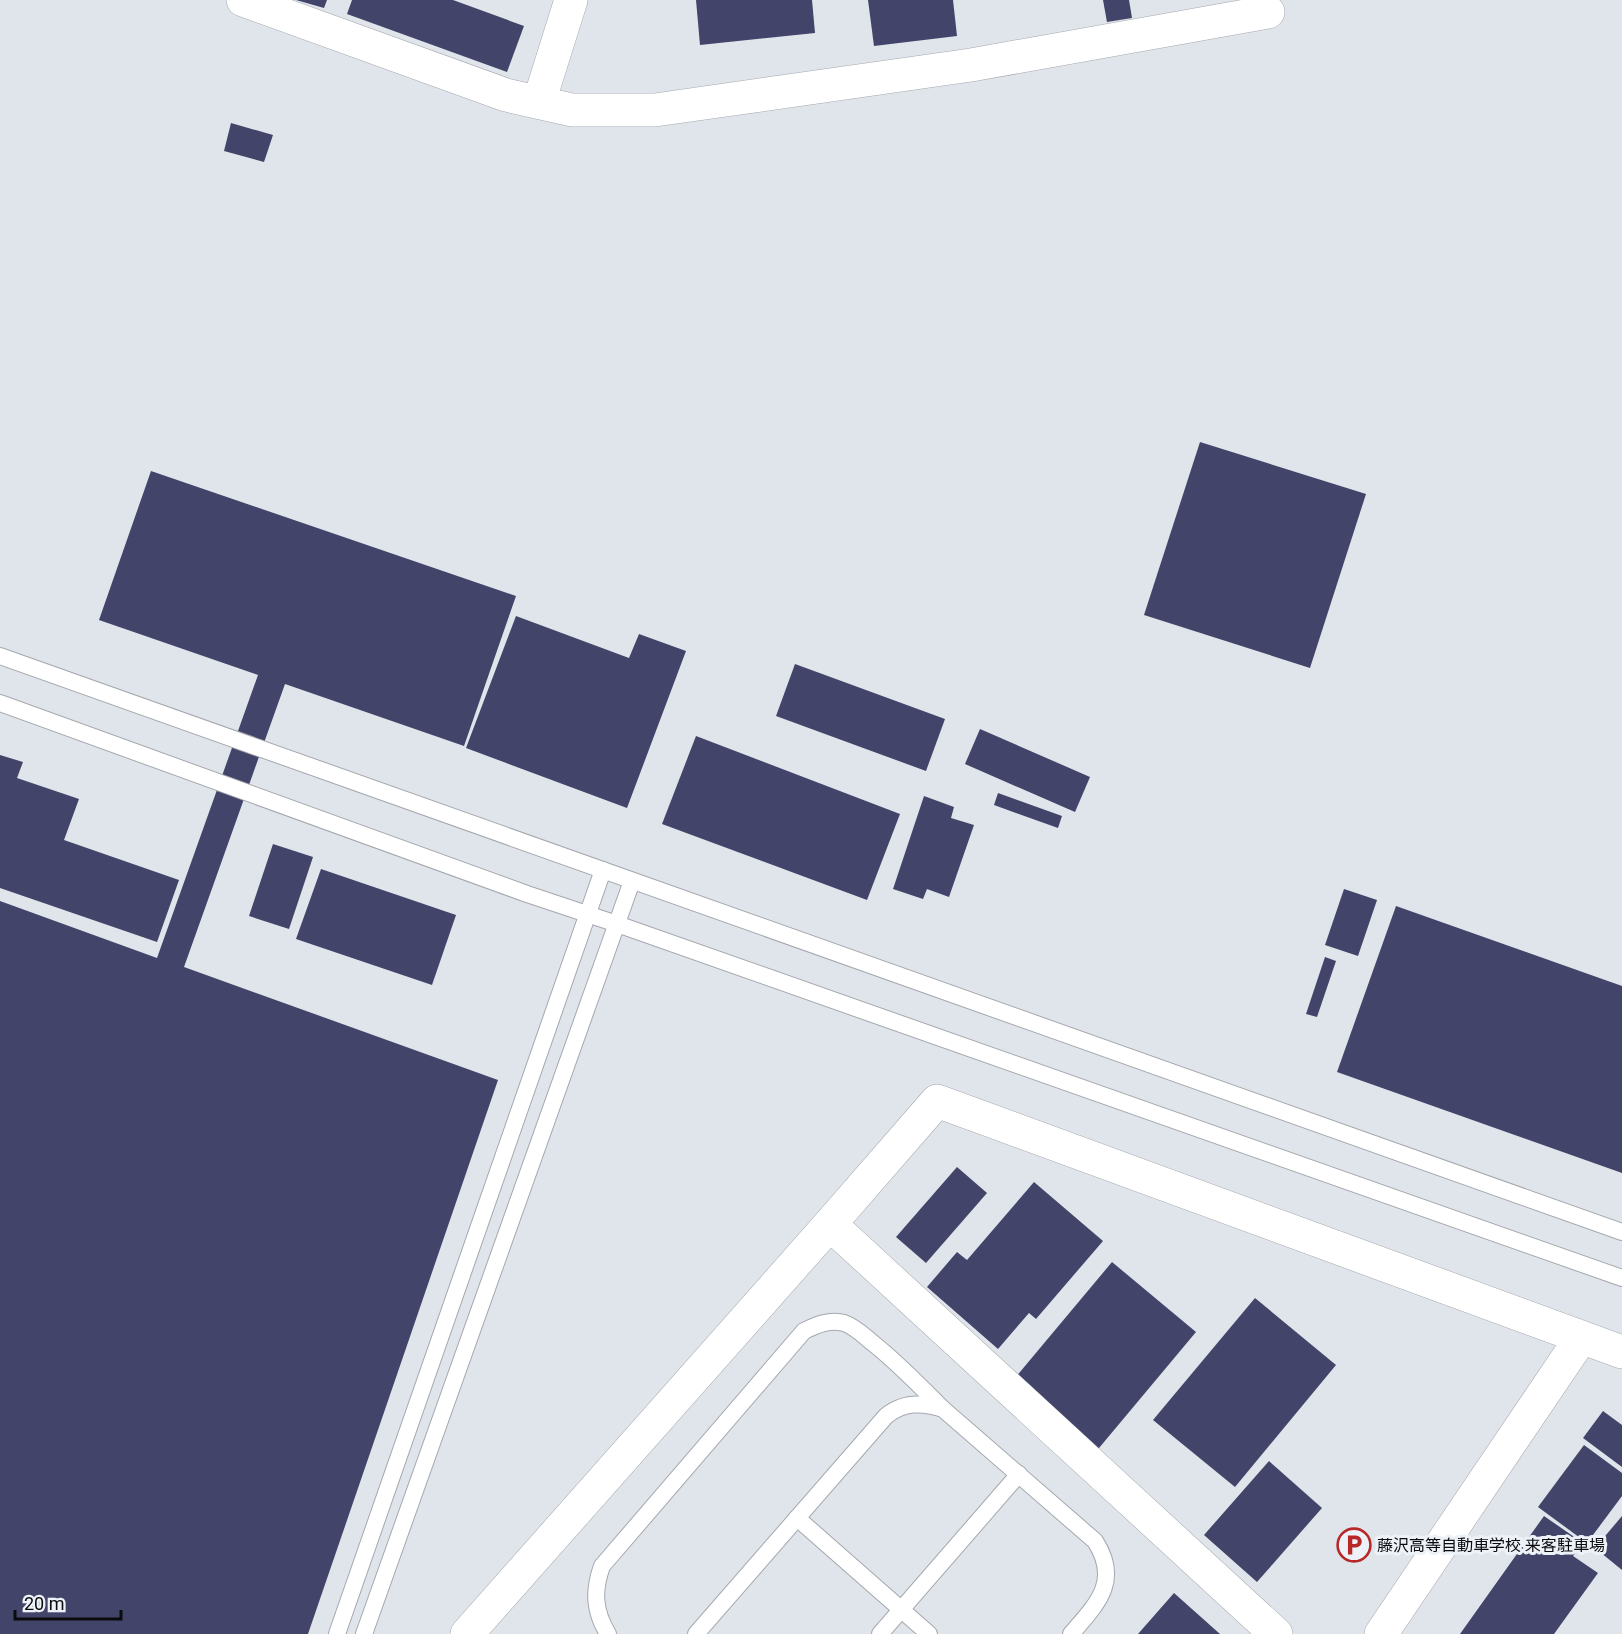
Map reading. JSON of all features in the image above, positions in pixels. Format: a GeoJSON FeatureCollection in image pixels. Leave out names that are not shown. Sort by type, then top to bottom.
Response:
{"type":"FeatureCollection","features":[{"type":"Feature","properties":{"kind":"street"},"geometry":{"type":"LineString","coordinates":[[243,0],[506,95],[572,110],[655,110],[971,65],[1268,12]]}},
{"type":"Feature","properties":{"kind":"street"},"geometry":{"type":"LineString","coordinates":[[539,102],[571,0]]}},
{"type":"Feature","properties":{"kind":"street"},"geometry":{"type":"LineString","coordinates":[[467,1634],[937,1101],[1622,1352]]}},
{"type":"Feature","properties":{"kind":"street"},"geometry":{"type":"LineString","coordinates":[[830,1224],[1276,1634]]}},
{"type":"Feature","properties":{"kind":"street"},"geometry":{"type":"LineString","coordinates":[[1381,1634],[1581,1338]]}},
{"type":"Feature","properties":{"kind":"lane"},"geometry":{"type":"LineString","coordinates":[[0,656],[1622,1232]]}},
{"type":"Feature","properties":{"kind":"lane"},"geometry":{"type":"LineString","coordinates":[[0,703],[527,894],[1622,1278]]}},
{"type":"Feature","properties":{"kind":"lane"},"geometry":{"type":"LineString","coordinates":[[337,1634],[603,870]]}},
{"type":"Feature","properties":{"kind":"lane"},"geometry":{"type":"LineString","coordinates":[[364,1634],[632,881]]}},
{"type":"Feature","properties":{"kind":"lane"},"geometry":{"type":"LineString","coordinates":[[608,1634],[601,1624],[595,1603],[596,1583],[602,1566],[804,1331],[828,1322],[842,1322],[855,1329],[899,1364],[942,1409],[1095,1541],[1106,1567],[1104,1591],[1098,1604],[1071,1634]]}},
{"type":"Feature","properties":{"kind":"lane"},"geometry":{"type":"LineString","coordinates":[[696,1634],[892,1411],[912,1404],[942,1409]]}},
{"type":"Feature","properties":{"kind":"lane"},"geometry":{"type":"LineString","coordinates":[[880,1634],[1019,1474]]}},
{"type":"Feature","properties":{"kind":"lane"},"geometry":{"type":"LineString","coordinates":[[797,1518],[929,1634]]}},
{"type":"Feature","properties":{"kind":"building"},"geometry":{"type":"Polygon","coordinates":[[[296,0],[327,0],[324,8],[296,0]]]}},
{"type":"Feature","properties":{"kind":"building"},"geometry":{"type":"Polygon","coordinates":[[[352,0],[453,0],[524,26],[507,72],[347,14],[352,0]]]}},
{"type":"Feature","properties":{"kind":"building"},"geometry":{"type":"Polygon","coordinates":[[[696,0],[812,0],[815,33],[700,45],[696,0]]]}},
{"type":"Feature","properties":{"kind":"building"},"geometry":{"type":"Polygon","coordinates":[[[868,0],[953,0],[957,36],[874,46],[868,0]]]}},
{"type":"Feature","properties":{"kind":"building"},"geometry":{"type":"Polygon","coordinates":[[[1103,0],[1129,0],[1132,18],[1107,22],[1103,0]]]}},
{"type":"Feature","properties":{"kind":"building"},"geometry":{"type":"Polygon","coordinates":[[[231,123],[273,135],[264,162],[224,151],[231,123]]]}},
{"type":"Feature","properties":{"kind":"building"},"geometry":{"type":"Polygon","coordinates":[[[1200,442],[1366,494],[1310,668],[1144,615],[1200,442]]]}},
{"type":"Feature","properties":{"kind":"building"},"geometry":{"type":"Polygon","coordinates":[[[151,471],[516,596],[464,746],[285,684],[184,967],[498,1080],[308,1634],[0,1634],[0,901],[157,958],[258,675],[99,620],[151,471]]]}},
{"type":"Feature","properties":{"kind":"building"},"geometry":{"type":"Polygon","coordinates":[[[516,616],[629,658],[639,634],[686,651],[627,808],[466,748],[516,616]]]}},
{"type":"Feature","properties":{"kind":"building"},"geometry":{"type":"Polygon","coordinates":[[[795,664],[945,719],[926,771],[776,716],[795,664]]]}},
{"type":"Feature","properties":{"kind":"building"},"geometry":{"type":"Polygon","coordinates":[[[980,729],[1090,777],[1075,812],[965,764],[980,729]]]}},
{"type":"Feature","properties":{"kind":"building"},"geometry":{"type":"Polygon","coordinates":[[[696,736],[900,814],[867,900],[662,824],[696,736]]]}},
{"type":"Feature","properties":{"kind":"building"},"geometry":{"type":"Polygon","coordinates":[[[0,755],[23,762],[17,778],[79,799],[64,840],[179,880],[157,942],[0,888],[0,755]]]}},
{"type":"Feature","properties":{"kind":"building"},"geometry":{"type":"Polygon","coordinates":[[[998,793],[1062,816],[1058,828],[994,805],[998,793]]]}},
{"type":"Feature","properties":{"kind":"building"},"geometry":{"type":"Polygon","coordinates":[[[924,796],[954,807],[951,818],[974,825],[949,897],[927,889],[923,899],[893,889],[924,796]]]}},
{"type":"Feature","properties":{"kind":"building"},"geometry":{"type":"Polygon","coordinates":[[[273,844],[313,857],[289,929],[249,916],[273,844]]]}},
{"type":"Feature","properties":{"kind":"building"},"geometry":{"type":"Polygon","coordinates":[[[321,869],[456,915],[432,985],[296,939],[321,869]]]}},
{"type":"Feature","properties":{"kind":"building"},"geometry":{"type":"Polygon","coordinates":[[[1344,889],[1377,900],[1358,956],[1325,945],[1344,889]]]}},
{"type":"Feature","properties":{"kind":"building"},"geometry":{"type":"Polygon","coordinates":[[[1396,906],[1622,986],[1622,1173],[1337,1072],[1396,906]]]}},
{"type":"Feature","properties":{"kind":"building"},"geometry":{"type":"Polygon","coordinates":[[[1325,957],[1336,961],[1317,1017],[1306,1014],[1325,957]]]}},
{"type":"Feature","properties":{"kind":"building"},"geometry":{"type":"Polygon","coordinates":[[[957,1167],[987,1193],[926,1263],[896,1237],[957,1167]]]}},
{"type":"Feature","properties":{"kind":"building"},"geometry":{"type":"Polygon","coordinates":[[[1034,1182],[1103,1241],[1036,1319],[1029,1313],[998,1349],[927,1287],[957,1252],[967,1260],[1034,1182]]]}},
{"type":"Feature","properties":{"kind":"building"},"geometry":{"type":"Polygon","coordinates":[[[1112,1262],[1196,1332],[1094,1454],[1010,1384],[1112,1262]]]}},
{"type":"Feature","properties":{"kind":"building"},"geometry":{"type":"Polygon","coordinates":[[[1255,1298],[1336,1365],[1235,1487],[1153,1420],[1255,1298]]]}},
{"type":"Feature","properties":{"kind":"building"},"geometry":{"type":"Polygon","coordinates":[[[1603,1411],[1622,1425],[1622,1467],[1583,1438],[1603,1411]]]}},
{"type":"Feature","properties":{"kind":"building"},"geometry":{"type":"Polygon","coordinates":[[[1584,1445],[1622,1473],[1622,1496],[1587,1543],[1538,1507],[1584,1445]]]}},
{"type":"Feature","properties":{"kind":"building"},"geometry":{"type":"Polygon","coordinates":[[[1269,1461],[1322,1508],[1257,1582],[1204,1535],[1269,1461]]]}},
{"type":"Feature","properties":{"kind":"building"},"geometry":{"type":"Polygon","coordinates":[[[1544,1516],[1583,1543],[1573,1556],[1598,1573],[1554,1634],[1460,1634],[1544,1516]]]}},
{"type":"Feature","properties":{"kind":"building"},"geometry":{"type":"Polygon","coordinates":[[[1622,1516],[1622,1570],[1595,1548],[1622,1516]]]}},
{"type":"Feature","properties":{"kind":"building"},"geometry":{"type":"Polygon","coordinates":[[[1174,1593],[1220,1634],[1138,1634],[1174,1593]]]}},
{"type":"Feature","properties":{"kind":"place","name":"藤沢高等自動車学校 来客駐車場"},"geometry":{"type":"Point","coordinates":[1354,1545]}}]}
